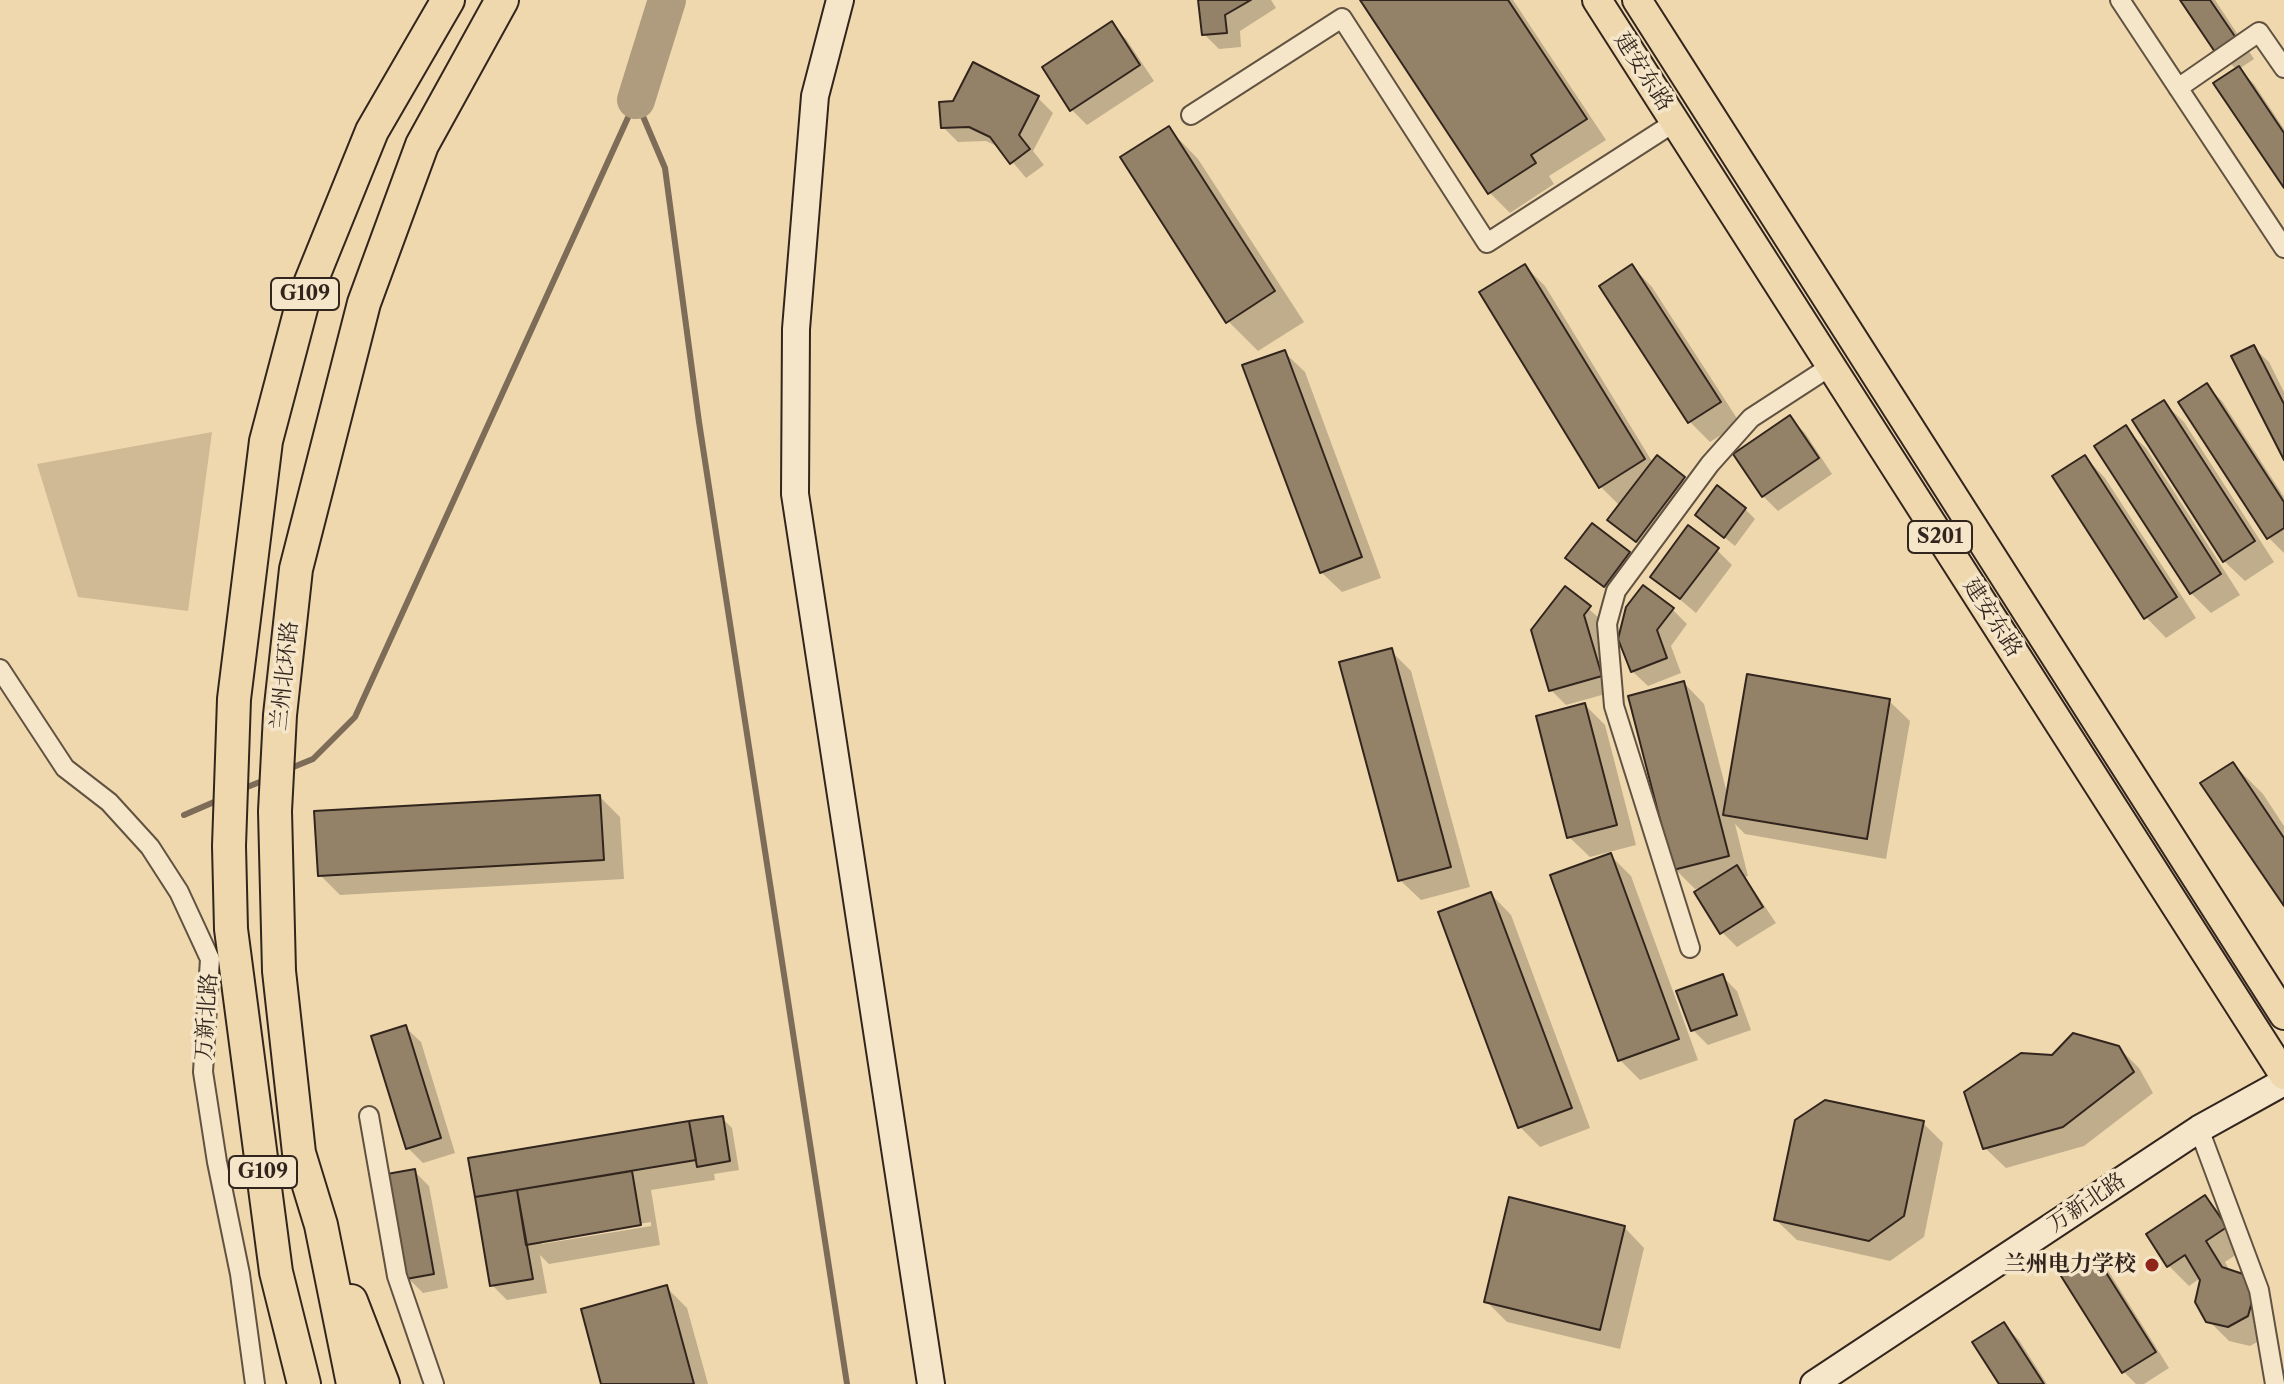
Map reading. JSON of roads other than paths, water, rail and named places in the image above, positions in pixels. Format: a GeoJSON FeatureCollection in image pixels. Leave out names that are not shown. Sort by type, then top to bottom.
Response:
{"type":"FeatureCollection","features":[{"type":"Feature","properties":{"kind":"highway","name":"兰州北环路"},"geometry":{"type":"LineString","coordinates":[[304,1384],[276,1272],[235,958],[229,861],[234,699],[247,616],[266,441],[303,301],[372,131],[448,0]]}},
{"type":"Feature","properties":{"kind":"highway","name":"兰州北环路"},"geometry":{"type":"LineString","coordinates":[[353,1384],[321,1225],[299,1153],[279,971],[275,811],[280,715],[296,569],[364,303],[422,145],[502,0]]}},
{"type":"Feature","properties":{"kind":"highway"},"geometry":{"type":"LineString","coordinates":[[321,1225],[383,1384]]}},
{"type":"Feature","properties":{"kind":"highway"},"geometry":{"type":"LineString","coordinates":[[276,1272],[286,1384]]}},
{"type":"Feature","properties":{"kind":"main road"},"geometry":{"type":"LineString","coordinates":[[840,0],[814,112],[796,329],[795,494],[931,1384]]}},
{"type":"Feature","properties":{"kind":"main road","name":"建安东路"},"geometry":{"type":"LineString","coordinates":[[1597,0],[2284,1075]]}},
{"type":"Feature","properties":{"kind":"main road","name":"建安东路"},"geometry":{"type":"LineString","coordinates":[[1637,0],[2284,1015]]}},
{"type":"Feature","properties":{"kind":"main road","name":"万新北路"},"geometry":{"type":"LineString","coordinates":[[1814,1384],[2199,1129],[2284,1082]]}},
{"type":"Feature","properties":{"kind":"street"},"geometry":{"type":"LineString","coordinates":[[2120,0],[2284,248]]}},
{"type":"Feature","properties":{"kind":"street"},"geometry":{"type":"LineString","coordinates":[[1191,115],[1342,18],[1487,243],[1675,122]]}},
{"type":"Feature","properties":{"kind":"street"},"geometry":{"type":"LineString","coordinates":[[2178,88],[2259,32],[2284,68]]}},
{"type":"Feature","properties":{"kind":"street"},"geometry":{"type":"LineString","coordinates":[[1690,948],[1614,706],[1607,624],[1616,591],[1710,464],[1751,418],[1831,366]]}},
{"type":"Feature","properties":{"kind":"street","name":"万新北路"},"geometry":{"type":"LineString","coordinates":[[0,669],[65,768],[109,802],[150,847],[179,892],[210,959],[203,1072],[217,1162],[240,1274],[255,1384]]}},
{"type":"Feature","properties":{"kind":"street"},"geometry":{"type":"LineString","coordinates":[[369,1116],[397,1276],[434,1384]]}},
{"type":"Feature","properties":{"kind":"street"},"geometry":{"type":"LineString","coordinates":[[2199,1129],[2259,1290],[2275,1384]]}},
{"type":"Feature","properties":{"kind":"waterway"},"geometry":{"type":"LineString","coordinates":[[636,100],[667,0]]}},
{"type":"Feature","properties":{"kind":"waterway"},"geometry":{"type":"LineString","coordinates":[[636,100],[665,168],[699,422],[847,1384]]}},
{"type":"Feature","properties":{"kind":"waterway"},"geometry":{"type":"LineString","coordinates":[[286,770],[313,759],[355,717],[636,100]]}},
{"type":"Feature","properties":{"kind":"waterway"},"geometry":{"type":"LineString","coordinates":[[242,789],[265,780]]}},
{"type":"Feature","properties":{"kind":"waterway"},"geometry":{"type":"LineString","coordinates":[[184,815],[221,799]]}},
{"type":"Feature","properties":{"kind":"place","name":"兰州电力学校"},"geometry":{"type":"Point","coordinates":[2152,1265]}}]}
